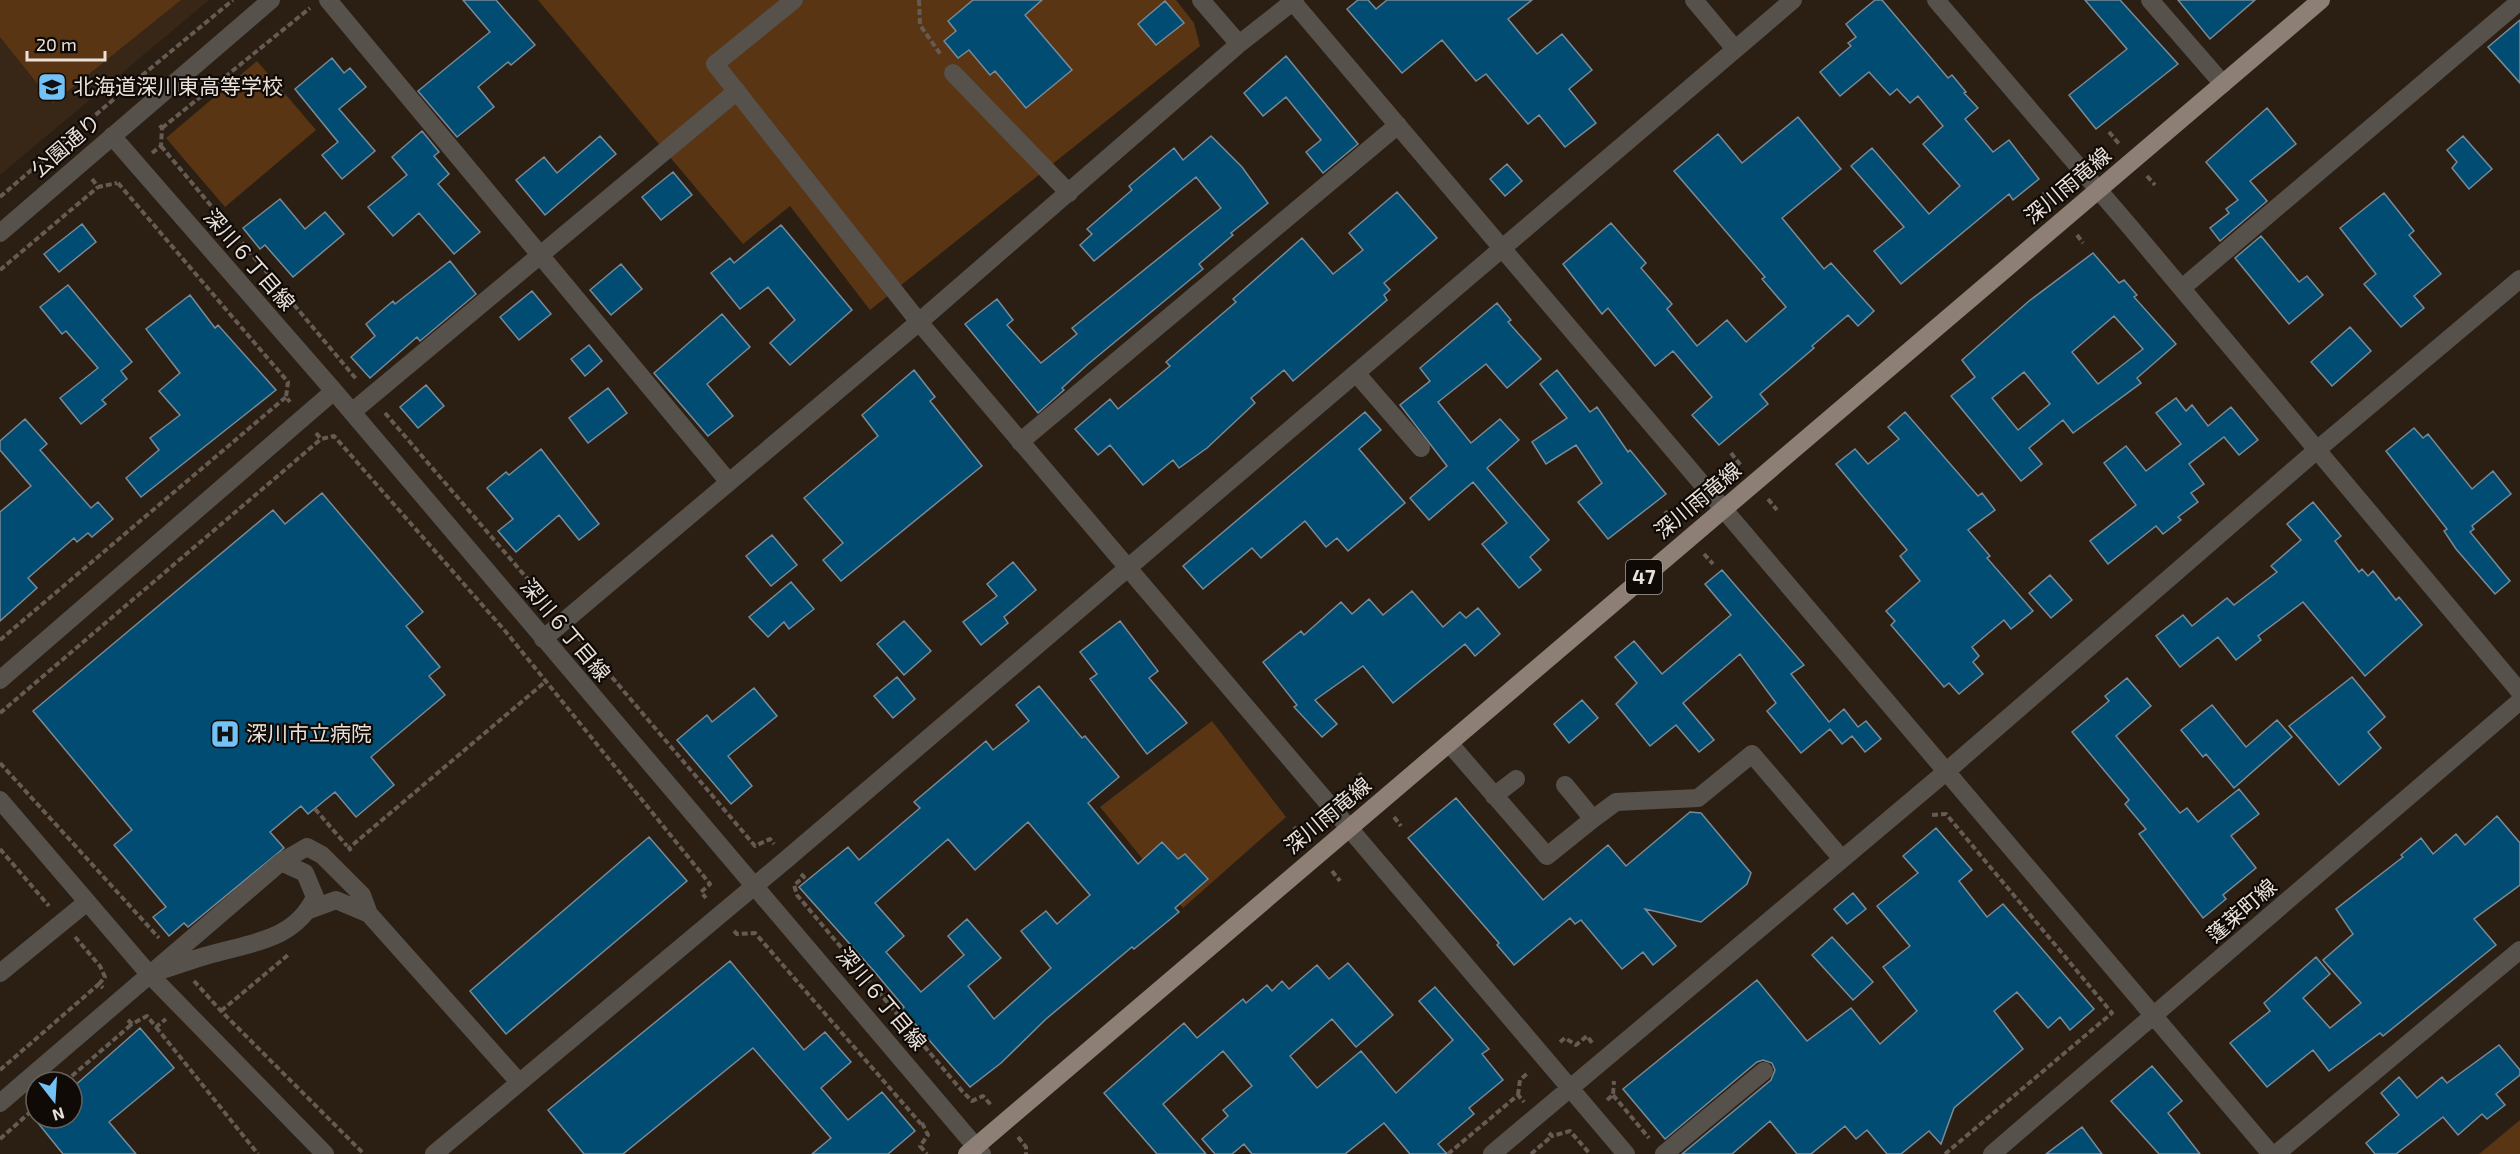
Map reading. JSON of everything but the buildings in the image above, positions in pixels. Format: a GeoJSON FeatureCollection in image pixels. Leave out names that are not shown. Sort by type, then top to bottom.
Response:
{"type":"FeatureCollection","features":[{"type":"Feature","properties":{"kind":"main road","name":"深川雨竜線"},"geometry":{"type":"LineString","coordinates":[[975,1152],[1348,828],[2321,0]]}},
{"type":"Feature","properties":{"kind":"street","name":"公園通り"},"geometry":{"type":"LineString","coordinates":[[0,233],[272,0]]}},
{"type":"Feature","properties":{"kind":"street"},"geometry":{"type":"LineString","coordinates":[[794,0],[715,64],[919,322],[1626,1154]]}},
{"type":"Feature","properties":{"kind":"street"},"geometry":{"type":"LineString","coordinates":[[1201,0],[1239,44]]}},
{"type":"Feature","properties":{"kind":"street"},"geometry":{"type":"LineString","coordinates":[[1694,0],[1736,50]]}},
{"type":"Feature","properties":{"kind":"street"},"geometry":{"type":"LineString","coordinates":[[434,1154],[755,885],[1126,567],[1503,250],[1793,0]]}},
{"type":"Feature","properties":{"kind":"street"},"geometry":{"type":"LineString","coordinates":[[1936,0],[2318,449],[2520,692]]}},
{"type":"Feature","properties":{"kind":"street"},"geometry":{"type":"LineString","coordinates":[[2150,0],[2223,84]]}},
{"type":"Feature","properties":{"kind":"street"},"geometry":{"type":"LineString","coordinates":[[543,639],[919,322],[1239,44],[1294,1],[1724,510],[1948,770],[2271,1154]]}},
{"type":"Feature","properties":{"kind":"street"},"geometry":{"type":"LineString","coordinates":[[2182,288],[2520,2]]}},
{"type":"Feature","properties":{"kind":"street"},"geometry":{"type":"LineString","coordinates":[[319,4],[538,255],[728,482]]}},
{"type":"Feature","properties":{"kind":"street"},"geometry":{"type":"LineString","coordinates":[[953,73],[1069,193]]}},
{"type":"Feature","properties":{"kind":"street"},"geometry":{"type":"LineString","coordinates":[[352,412],[736,91]]}},
{"type":"Feature","properties":{"kind":"street"},"geometry":{"type":"LineString","coordinates":[[1020,442],[1398,125]]}},
{"type":"Feature","properties":{"kind":"street","name":"深川６丁目線"},"geometry":{"type":"LineString","coordinates":[[112,136],[334,391],[755,885],[975,1152]]}},
{"type":"Feature","properties":{"kind":"street"},"geometry":{"type":"LineString","coordinates":[[1492,1154],[1948,770],[2318,449],[2520,279]]}},
{"type":"Feature","properties":{"kind":"street"},"geometry":{"type":"LineString","coordinates":[[1356,373],[1421,448]]}},
{"type":"Feature","properties":{"kind":"street"},"geometry":{"type":"LineString","coordinates":[[0,680],[300,417],[334,391]]}},
{"type":"Feature","properties":{"kind":"street","name":"蓬莱町線"},"geometry":{"type":"LineString","coordinates":[[1992,1154],[2520,701]]}},
{"type":"Feature","properties":{"kind":"street"},"geometry":{"type":"LineString","coordinates":[[1449,742],[1547,856],[1616,802],[1698,798],[1752,754],[1842,859]]}},
{"type":"Feature","properties":{"kind":"street"},"geometry":{"type":"LineString","coordinates":[[1494,796],[1516,778]]}},
{"type":"Feature","properties":{"kind":"street"},"geometry":{"type":"LineString","coordinates":[[1565,785],[1593,819]]}},
{"type":"Feature","properties":{"kind":"street"},"geometry":{"type":"LineString","coordinates":[[0,800],[149,974],[325,1154]]}},
{"type":"Feature","properties":{"kind":"street"},"geometry":{"type":"LineString","coordinates":[[0,1103],[281,862],[307,847],[322,855],[362,895],[369,914],[519,1082]]}},
{"type":"Feature","properties":{"kind":"street"},"geometry":{"type":"LineString","coordinates":[[281,862],[305,873],[315,897],[309,910]]}},
{"type":"Feature","properties":{"kind":"street"},"geometry":{"type":"LineString","coordinates":[[149,974],[206,955],[252,945],[285,930],[309,910],[336,900],[369,914]]}},
{"type":"Feature","properties":{"kind":"street"},"geometry":{"type":"LineString","coordinates":[[0,973],[87,902]]}},
{"type":"Feature","properties":{"kind":"street"},"geometry":{"type":"LineString","coordinates":[[2276,1154],[2520,950]]}},
{"type":"Feature","properties":{"kind":"street"},"geometry":{"type":"LineString","coordinates":[[1660,1150],[1764,1071]]}},
{"type":"Feature","properties":{"kind":"path"},"geometry":{"type":"LineString","coordinates":[[128,87],[233,0]]}},
{"type":"Feature","properties":{"kind":"path"},"geometry":{"type":"LineString","coordinates":[[919,0],[920,25],[953,73]]}},
{"type":"Feature","properties":{"kind":"path"},"geometry":{"type":"LineString","coordinates":[[162,128],[319,4]]}},
{"type":"Feature","properties":{"kind":"path"},"geometry":{"type":"LineString","coordinates":[[0,197],[62,143]]}},
{"type":"Feature","properties":{"kind":"path"},"geometry":{"type":"LineString","coordinates":[[0,640],[286,397],[288,382],[118,183]]}},
{"type":"Feature","properties":{"kind":"path"},"geometry":{"type":"LineString","coordinates":[[0,270],[98,187]]}},
{"type":"Feature","properties":{"kind":"path"},"geometry":{"type":"LineString","coordinates":[[286,397],[321,440]]}},
{"type":"Feature","properties":{"kind":"path"},"geometry":{"type":"LineString","coordinates":[[0,713],[321,440],[334,436],[506,632],[710,884],[701,892],[737,934],[754,933],[921,1124]]}},
{"type":"Feature","properties":{"kind":"path"},"geometry":{"type":"LineString","coordinates":[[349,848],[545,682]]}},
{"type":"Feature","properties":{"kind":"path"},"geometry":{"type":"LineString","coordinates":[[315,809],[354,853]]}},
{"type":"Feature","properties":{"kind":"path"},"geometry":{"type":"LineString","coordinates":[[1924,822],[1933,814],[1946,814],[2112,1013],[1945,1154]]}},
{"type":"Feature","properties":{"kind":"path"},"geometry":{"type":"LineString","coordinates":[[221,1011],[294,951]]}},
{"type":"Feature","properties":{"kind":"path"},"geometry":{"type":"LineString","coordinates":[[0,1070],[99,984]]}},
{"type":"Feature","properties":{"kind":"path"},"geometry":{"type":"LineString","coordinates":[[79,1070],[132,1024]]}},
{"type":"Feature","properties":{"kind":"path"},"geometry":{"type":"LineString","coordinates":[[156,1027],[258,1154]]}},
{"type":"Feature","properties":{"kind":"path"},"geometry":{"type":"LineString","coordinates":[[1613,1095],[1660,1150]]}},
{"type":"Feature","properties":{"kind":"path"},"geometry":{"type":"LineString","coordinates":[[0,1139],[24,1118]]}},
{"type":"Feature","properties":{"kind":"path"},"geometry":{"type":"LineString","coordinates":[[1530,1154],[1552,1136]]}},
{"type":"Feature","properties":{"kind":"shaded area","name":"北海道深川東高等学校"},"geometry":{"type":"Polygon","coordinates":[[[0,0],[209,0],[0,175],[0,0]]]}},
{"type":"Feature","properties":{"kind":"shaded area"},"geometry":{"type":"Polygon","coordinates":[[[0,0],[181,0],[53,103],[0,37],[0,0]]]}},
{"type":"Feature","properties":{"kind":"shaded area"},"geometry":{"type":"Polygon","coordinates":[[[538,0],[1176,0],[1194,23],[1200,46],[870,310],[790,206],[743,244],[538,0]]]}},
{"type":"Feature","properties":{"kind":"shaded area"},"geometry":{"type":"Polygon","coordinates":[[[257,61],[316,130],[225,207],[166,138],[257,61]]]}},
{"type":"Feature","properties":{"kind":"shaded area"},"geometry":{"type":"Polygon","coordinates":[[[1212,721],[1286,817],[1183,908],[1100,807],[1212,721]]]}},
{"type":"Feature","properties":{"kind":"shaded area"},"geometry":{"type":"Polygon","coordinates":[[[2520,1120],[2520,1154],[2479,1154],[2520,1120]]]}},
{"type":"Feature","properties":{"kind":"place","name":"北海道深川東高等学校"},"geometry":{"type":"Point","coordinates":[52,87]}},
{"type":"Feature","properties":{"kind":"place","name":"深川市立病院"},"geometry":{"type":"Point","coordinates":[225,734]}}]}
